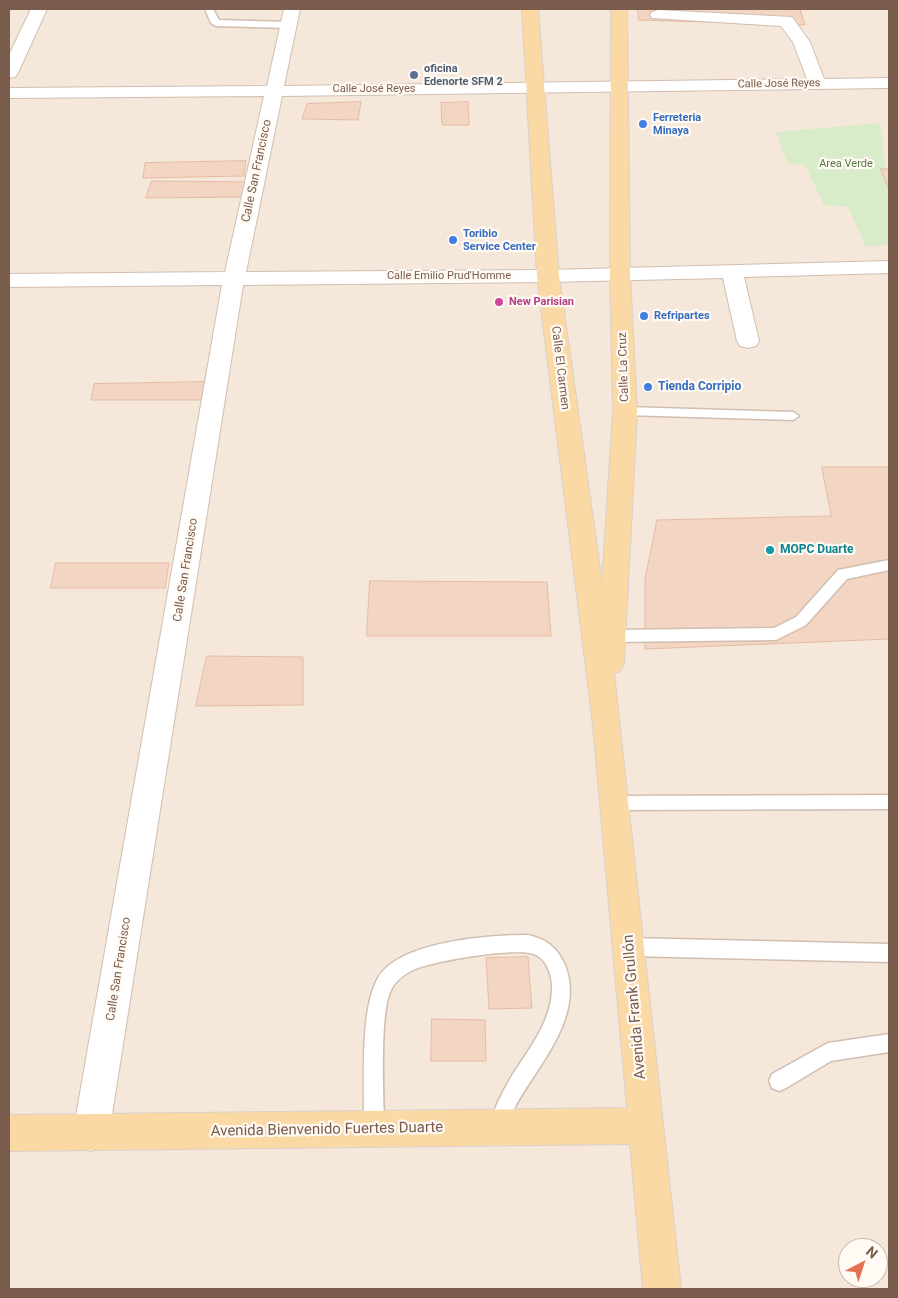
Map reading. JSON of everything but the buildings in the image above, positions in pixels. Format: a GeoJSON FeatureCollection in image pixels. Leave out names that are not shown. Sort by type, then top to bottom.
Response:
{"type":"FeatureCollection","features":[{"type":"Feature","properties":{"kind":"main road","name":"Calle El Carmen"},"geometry":{"type":"LineString","coordinates":[[530,9],[537,89],[548,276],[607,725]]}},
{"type":"Feature","properties":{"kind":"main road","name":"Calle La Cruz"},"geometry":{"type":"LineString","coordinates":[[607,725],[625,411],[620,274],[619,9]]}},
{"type":"Feature","properties":{"kind":"main road","name":"Avenida Frank Grullón"},"geometry":{"type":"LineString","coordinates":[[607,725],[662,1289]]}},
{"type":"Feature","properties":{"kind":"main road","name":"Avenida Bienvenido Fuertes Duarte"},"geometry":{"type":"LineString","coordinates":[[9,1133],[646,1126]]}},
{"type":"Feature","properties":{"kind":"street"},"geometry":{"type":"LineString","coordinates":[[9,73],[39,9]]}},
{"type":"Feature","properties":{"kind":"street"},"geometry":{"type":"LineString","coordinates":[[658,15],[786,21],[795,28],[808,56],[817,84]]}},
{"type":"Feature","properties":{"kind":"street","name":"Calle San Francisco"},"geometry":{"type":"LineString","coordinates":[[91,1133],[234,277],[290,17]]}},
{"type":"Feature","properties":{"kind":"street","name":"Calle José Reyes"},"geometry":{"type":"LineString","coordinates":[[9,93],[537,89],[889,83]]}},
{"type":"Feature","properties":{"kind":"street","name":"Calle Emilio Prud'Homme"},"geometry":{"type":"LineString","coordinates":[[9,280],[548,276],[889,267]]}},
{"type":"Feature","properties":{"kind":"street"},"geometry":{"type":"LineString","coordinates":[[732,271],[748,341]]}},
{"type":"Feature","properties":{"kind":"lane"},"geometry":{"type":"LineString","coordinates":[[209,9],[216,23],[290,17]]}},
{"type":"Feature","properties":{"kind":"lane"},"geometry":{"type":"LineString","coordinates":[[625,411],[793,416]]}},
{"type":"Feature","properties":{"kind":"lane"},"geometry":{"type":"LineString","coordinates":[[612,636],[776,634],[801,622],[843,574],[889,565]]}},
{"type":"Feature","properties":{"kind":"lane"},"geometry":{"type":"LineString","coordinates":[[614,803],[889,802]]}},
{"type":"Feature","properties":{"kind":"lane"},"geometry":{"type":"LineString","coordinates":[[374,1129],[378,1007],[383,986],[393,973],[409,962],[442,954],[516,943],[538,946],[550,956],[560,974],[561,993],[557,1019],[550,1035],[508,1100],[498,1127]]}},
{"type":"Feature","properties":{"kind":"lane"},"geometry":{"type":"LineString","coordinates":[[629,947],[889,953]]}},
{"type":"Feature","properties":{"kind":"lane"},"geometry":{"type":"LineString","coordinates":[[779,1081],[828,1052],[889,1043]]}},
{"type":"Feature","properties":{"kind":"shaded area"},"geometry":{"type":"Polygon","coordinates":[[[9,9],[889,9],[889,1289],[9,1289],[9,9]]]}},
{"type":"Feature","properties":{"kind":"green space","name":"Area Verde"},"geometry":{"type":"Polygon","coordinates":[[[880,123],[889,202],[889,245],[866,247],[848,207],[824,205],[805,165],[788,164],[776,132],[880,123]]]}},
{"type":"Feature","properties":{"kind":"place","name":"oficina Edenorte SFM 2"},"geometry":{"type":"Point","coordinates":[414,75]}},
{"type":"Feature","properties":{"kind":"place","name":"Ferreteria Minaya"},"geometry":{"type":"Point","coordinates":[643,124]}},
{"type":"Feature","properties":{"kind":"place","name":"Toribio Service Center"},"geometry":{"type":"Point","coordinates":[453,240]}},
{"type":"Feature","properties":{"kind":"place","name":"New Parisian"},"geometry":{"type":"Point","coordinates":[499,302]}},
{"type":"Feature","properties":{"kind":"place","name":"Refripartes"},"geometry":{"type":"Point","coordinates":[644,316]}},
{"type":"Feature","properties":{"kind":"place","name":"Tienda Corripio"},"geometry":{"type":"Point","coordinates":[648,387]}},
{"type":"Feature","properties":{"kind":"place","name":"MOPC Duarte"},"geometry":{"type":"Point","coordinates":[770,550]}}]}
